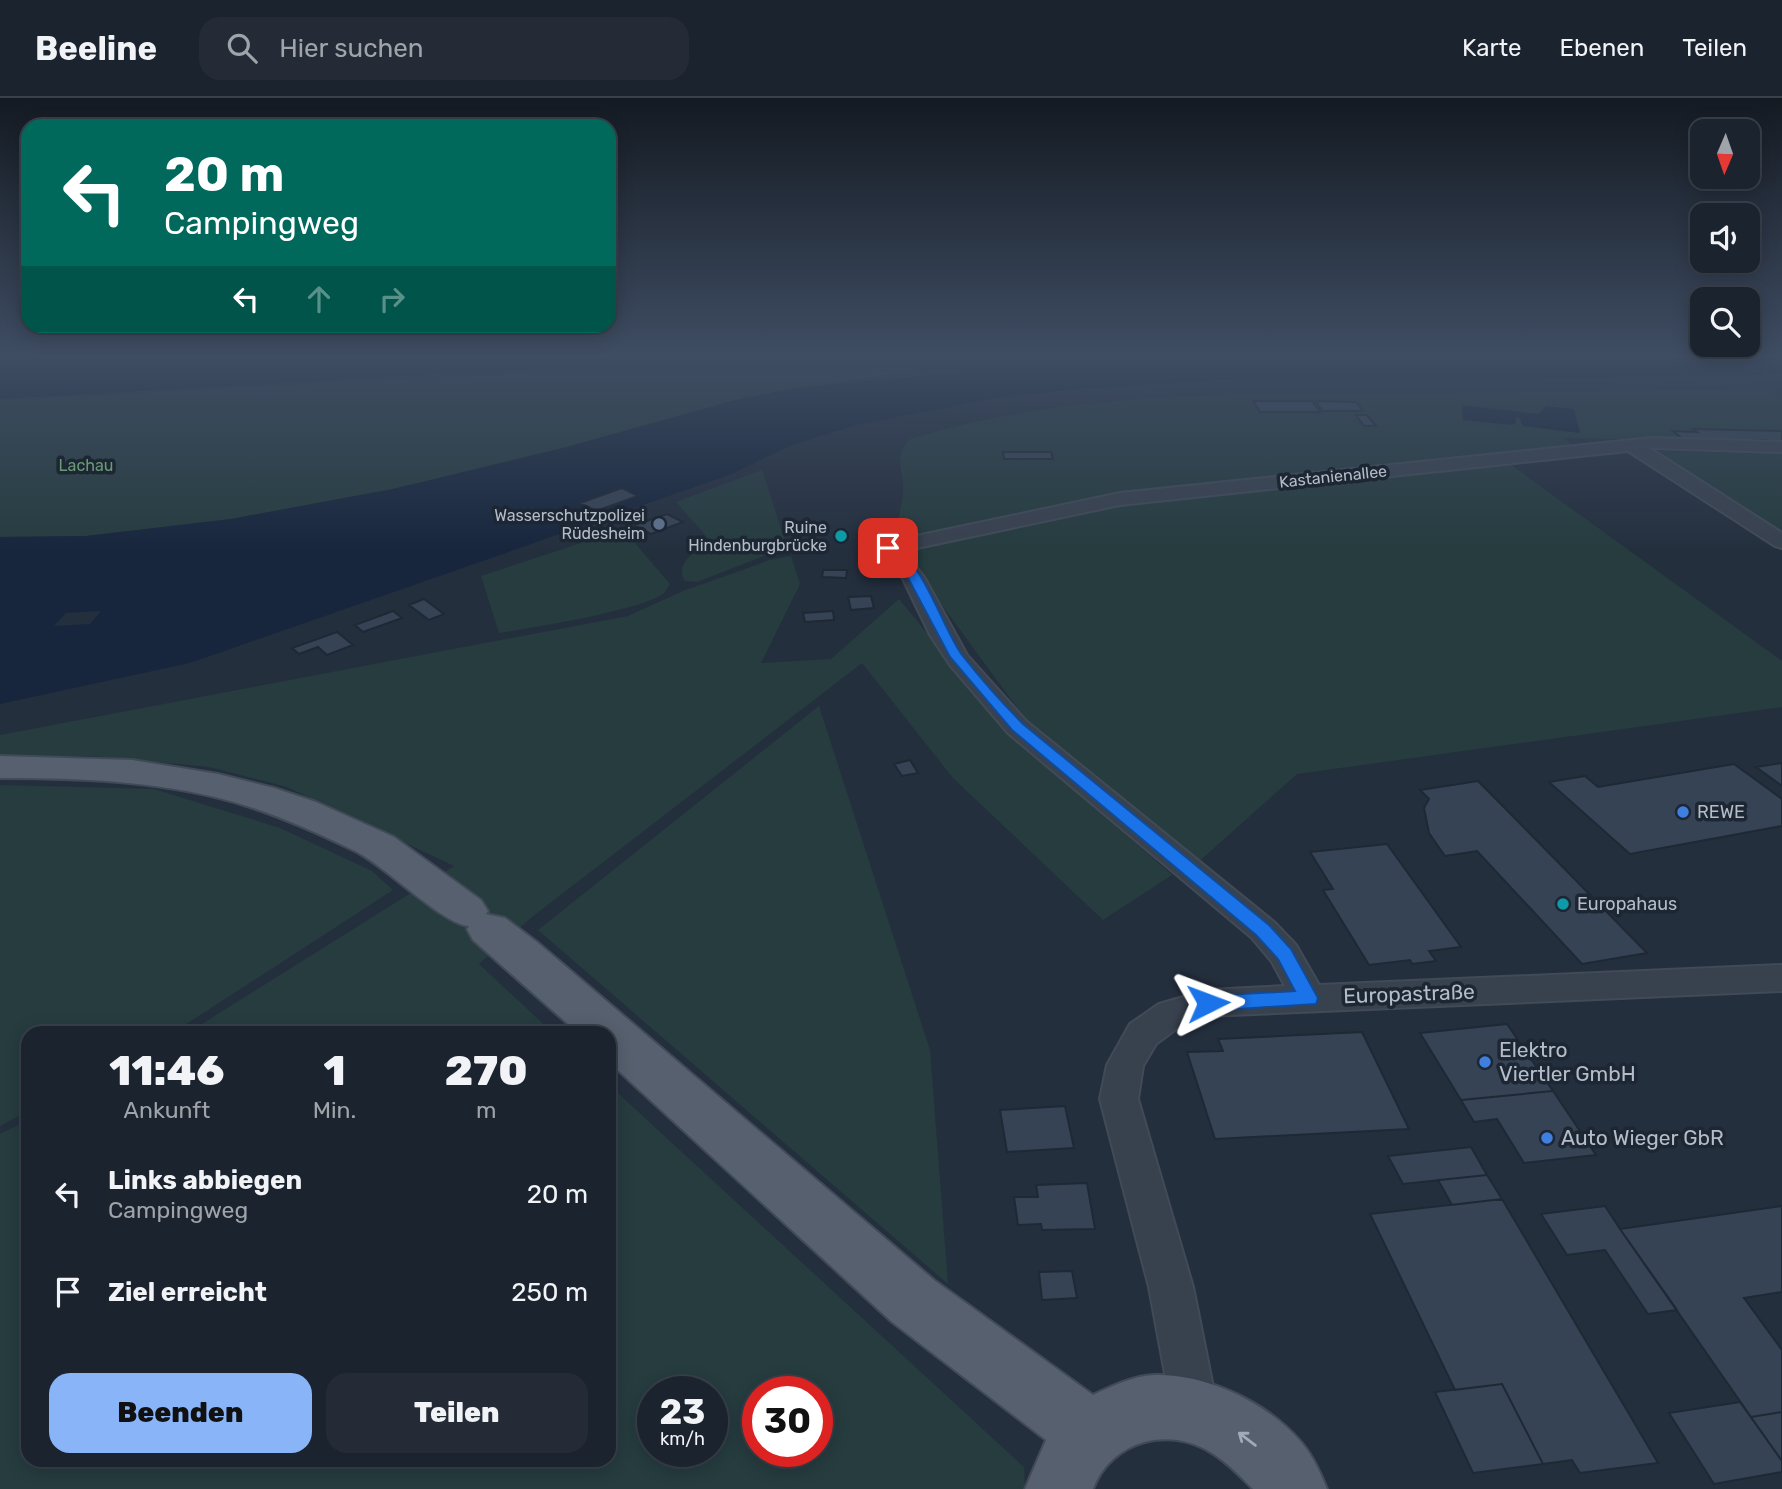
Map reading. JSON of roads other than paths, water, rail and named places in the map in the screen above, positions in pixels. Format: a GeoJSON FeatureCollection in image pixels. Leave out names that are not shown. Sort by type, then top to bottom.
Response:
{"type":"FeatureCollection","features":[{"type":"Feature","properties":{"kind":"main road"},"geometry":{"type":"LineString","coordinates":[[0,767],[122,771],[227,787],[324,820],[384,849],[521,954],[602,1026]]}},
{"type":"Feature","properties":{"kind":"main road"},"geometry":{"type":"LineString","coordinates":[[616,1038],[913,1301],[1092,1434]]}},
{"type":"Feature","properties":{"kind":"main road"},"geometry":{"type":"LineString","coordinates":[[1059,1489],[1068,1465],[1092,1434],[1119,1416],[1140,1409],[1162,1407],[1195,1412],[1232,1428],[1273,1462],[1293,1489]]}},
{"type":"Feature","properties":{"kind":"street","name":"Kastanienallee"},"geometry":{"type":"LineString","coordinates":[[1309,998],[1284,954],[1263,930],[1017,727],[994,703],[949,645],[913,576],[900,558],[888,548],[1120,499],[1651,443],[1782,447]]}},
{"type":"Feature","properties":{"kind":"street"},"geometry":{"type":"LineString","coordinates":[[1633,446],[1782,542]]}},
{"type":"Feature","properties":{"kind":"street","name":"Europastraße"},"geometry":{"type":"LineString","coordinates":[[1195,1412],[1171,1287],[1119,1099],[1125,1065],[1143,1034],[1171,1014],[1208,1003],[1782,978]]}},
{"type":"Feature","properties":{"kind":"water"},"geometry":{"type":"Polygon","coordinates":[[[657,422],[872,422],[789,446],[732,474],[190,663],[0,704],[0,537],[86,536],[231,519],[393,489],[563,448],[657,422]]]}},
{"type":"Feature","properties":{"kind":"water"},"geometry":{"type":"Polygon","coordinates":[[[1482,422],[1516,422],[1512,425],[1482,422]]]}},
{"type":"Feature","properties":{"kind":"water"},"geometry":{"type":"Polygon","coordinates":[[[1521,422],[1577,422],[1580,433],[1522,426],[1521,422]]]}},
{"type":"Feature","properties":{"kind":"place","name":"Wasserschutzpolizei Rüdesheim"},"geometry":{"type":"Point","coordinates":[659,524]}},
{"type":"Feature","properties":{"kind":"place","name":"Ruine Hindenburgbrücke"},"geometry":{"type":"Point","coordinates":[841,536]}},
{"type":"Feature","properties":{"kind":"place","name":"REWE"},"geometry":{"type":"Point","coordinates":[1683,812]}},
{"type":"Feature","properties":{"kind":"place","name":"Europahaus"},"geometry":{"type":"Point","coordinates":[1563,904]}},
{"type":"Feature","properties":{"kind":"place","name":"Elektro Viertler GmbH"},"geometry":{"type":"Point","coordinates":[1485,1062]}},
{"type":"Feature","properties":{"kind":"place","name":"Auto Wieger GbR"},"geometry":{"type":"Point","coordinates":[1547,1138]}},
{"type":"Feature","properties":{"kind":"park label","name":"Lachau"},"geometry":{"type":"Point","coordinates":[86,465]}}]}
